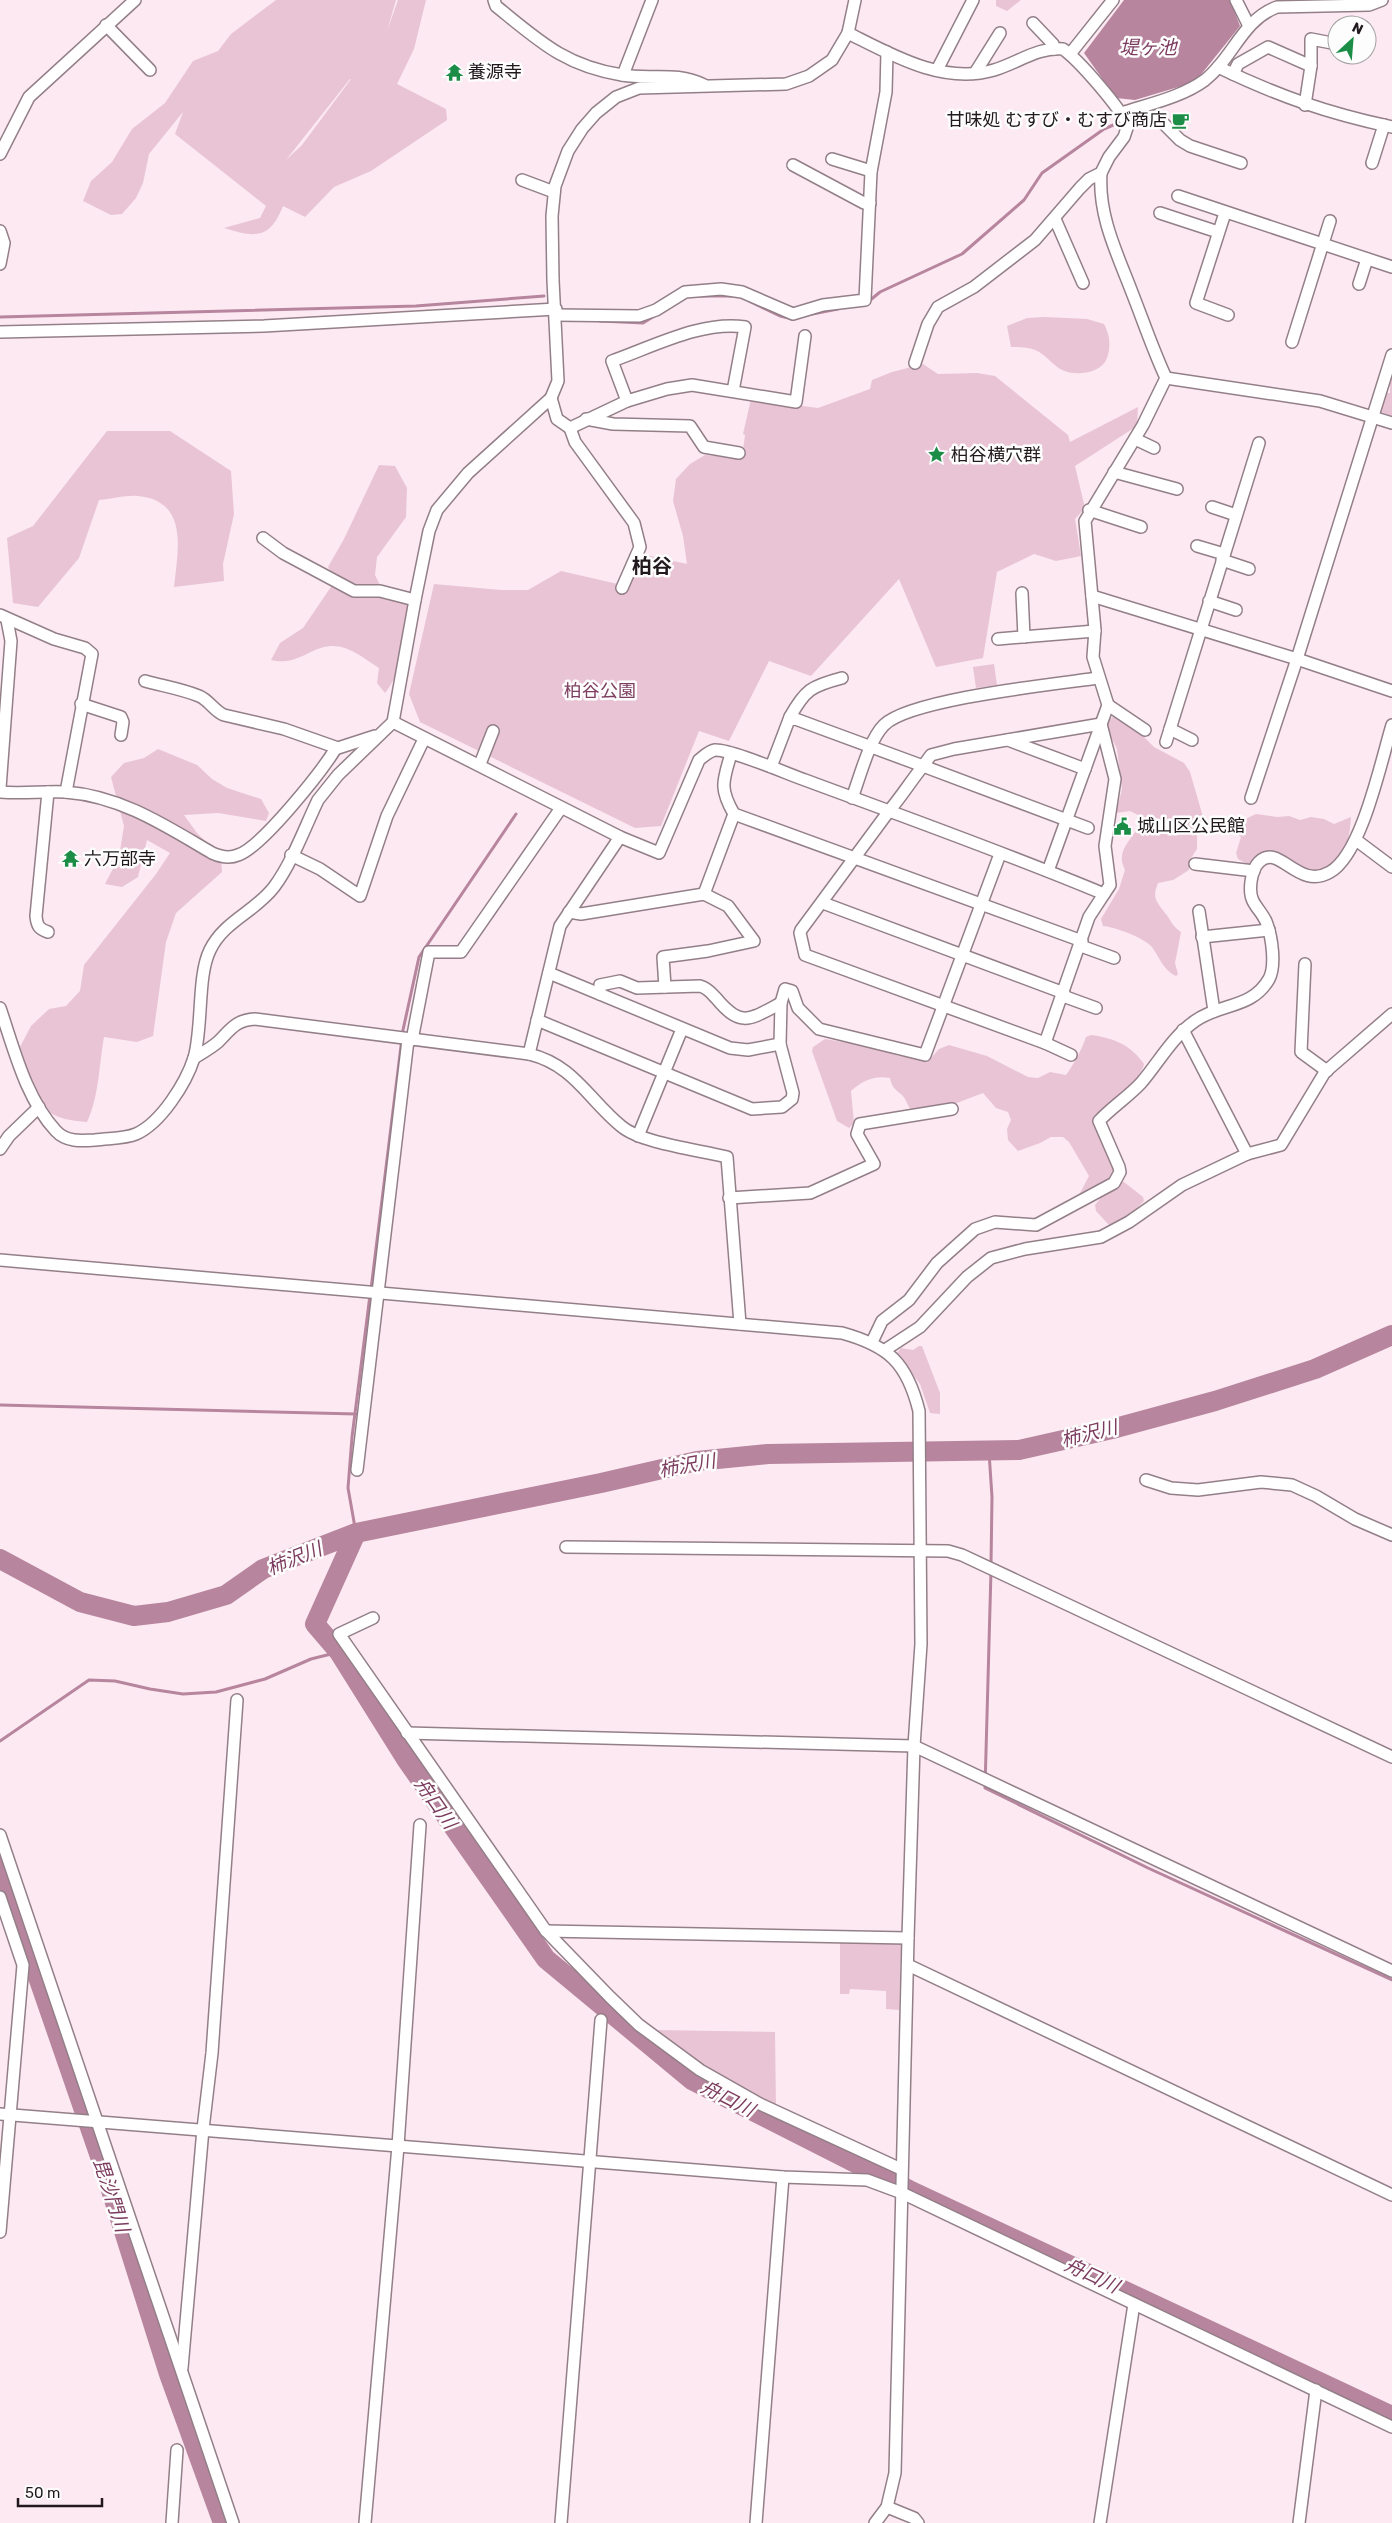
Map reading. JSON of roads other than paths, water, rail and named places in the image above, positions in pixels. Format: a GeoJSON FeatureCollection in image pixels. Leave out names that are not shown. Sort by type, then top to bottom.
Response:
{"type":"FeatureCollection","features":[{"type":"Feature","properties":{"kind":"street"},"geometry":{"type":"LineString","coordinates":[[0,154],[29,97],[135,0]]}},
{"type":"Feature","properties":{"kind":"street"},"geometry":{"type":"LineString","coordinates":[[494,0],[496,6],[547,48],[586,67],[623,75],[688,77],[706,85]]}},
{"type":"Feature","properties":{"kind":"street"},"geometry":{"type":"LineString","coordinates":[[623,75],[652,0]]}},
{"type":"Feature","properties":{"kind":"street"},"geometry":{"type":"LineString","coordinates":[[0,1008],[39,1107],[56,1132],[72,1140],[84,1141],[135,1134],[146,1128],[164,1113],[194,1058],[208,952],[223,929],[274,887],[318,800],[327,787],[393,722],[429,531],[437,510],[468,472],[551,398],[558,380],[553,280],[554,192],[568,151],[582,129],[596,113],[616,97],[639,88],[786,84],[809,76],[832,60],[848,33],[855,0]]}},
{"type":"Feature","properties":{"kind":"street"},"geometry":{"type":"LineString","coordinates":[[937,70],[973,0]]}},
{"type":"Feature","properties":{"kind":"street"},"geometry":{"type":"LineString","coordinates":[[1070,54],[1113,0]]}},
{"type":"Feature","properties":{"kind":"street"},"geometry":{"type":"LineString","coordinates":[[1236,0],[1249,26]]}},
{"type":"Feature","properties":{"kind":"street"},"geometry":{"type":"LineString","coordinates":[[1125,118],[1192,88],[1218,67],[1257,16],[1272,4],[1355,6],[1377,1]]}},
{"type":"Feature","properties":{"kind":"street"},"geometry":{"type":"LineString","coordinates":[[1033,23],[1053,44],[1054,49]]}},
{"type":"Feature","properties":{"kind":"street"},"geometry":{"type":"LineString","coordinates":[[106,25],[150,70]]}},
{"type":"Feature","properties":{"kind":"street"},"geometry":{"type":"LineString","coordinates":[[848,33],[921,67],[975,73],[996,70],[1027,56],[1054,49],[1063,49],[1070,54],[1125,118],[1124,137],[1101,173],[1100,193],[1105,220],[1148,339],[1166,378],[1158,398],[1090,510],[1085,521],[1084,533],[1095,631],[1093,657],[1098,678],[1108,705],[1145,730]]}},
{"type":"Feature","properties":{"kind":"street"},"geometry":{"type":"LineString","coordinates":[[975,73],[1000,33]]}},
{"type":"Feature","properties":{"kind":"street"},"geometry":{"type":"LineString","coordinates":[[1305,105],[1311,66],[1311,39],[1327,42]]}},
{"type":"Feature","properties":{"kind":"street"},"geometry":{"type":"LineString","coordinates":[[1233,74],[1238,64],[1268,47],[1311,66]]}},
{"type":"Feature","properties":{"kind":"street"},"geometry":{"type":"LineString","coordinates":[[0,332],[264,326],[556,312],[639,316],[685,292],[721,289],[742,292],[793,314],[823,305],[864,300],[872,171],[886,92],[887,52]]}},
{"type":"Feature","properties":{"kind":"street"},"geometry":{"type":"LineString","coordinates":[[1218,67],[1305,105],[1388,126],[1372,163]]}},
{"type":"Feature","properties":{"kind":"street"},"geometry":{"type":"LineString","coordinates":[[1125,118],[1156,116],[1180,140],[1190,146],[1241,163]]}},
{"type":"Feature","properties":{"kind":"street"},"geometry":{"type":"LineString","coordinates":[[832,159],[872,171]]}},
{"type":"Feature","properties":{"kind":"street"},"geometry":{"type":"LineString","coordinates":[[793,165],[864,203],[870,203]]}},
{"type":"Feature","properties":{"kind":"street"},"geometry":{"type":"LineString","coordinates":[[916,363],[928,324],[938,307],[974,287],[1020,253],[1055,219],[1089,179],[1101,173]]}},
{"type":"Feature","properties":{"kind":"street"},"geometry":{"type":"LineString","coordinates":[[522,180],[554,192]]}},
{"type":"Feature","properties":{"kind":"street"},"geometry":{"type":"LineString","coordinates":[[1178,196],[1392,268]]}},
{"type":"Feature","properties":{"kind":"street"},"geometry":{"type":"LineString","coordinates":[[1160,213],[1218,232]]}},
{"type":"Feature","properties":{"kind":"street"},"geometry":{"type":"LineString","coordinates":[[1225,213],[1196,303],[1228,315]]}},
{"type":"Feature","properties":{"kind":"street"},"geometry":{"type":"LineString","coordinates":[[1055,219],[1083,283]]}},
{"type":"Feature","properties":{"kind":"street"},"geometry":{"type":"LineString","coordinates":[[1292,342],[1330,221]]}},
{"type":"Feature","properties":{"kind":"street"},"geometry":{"type":"LineString","coordinates":[[0,231],[4,243],[0,264]]}},
{"type":"Feature","properties":{"kind":"street"},"geometry":{"type":"LineString","coordinates":[[1359,284],[1367,259]]}},
{"type":"Feature","properties":{"kind":"street"},"geometry":{"type":"LineString","coordinates":[[627,401],[612,361],[703,329],[728,324],[745,327],[733,391]]}},
{"type":"Feature","properties":{"kind":"street"},"geometry":{"type":"LineString","coordinates":[[570,428],[627,401],[667,389],[692,385],[796,402],[805,336]]}},
{"type":"Feature","properties":{"kind":"street"},"geometry":{"type":"LineString","coordinates":[[1251,798],[1297,659],[1392,355]]}},
{"type":"Feature","properties":{"kind":"street"},"geometry":{"type":"LineString","coordinates":[[1166,378],[1320,401],[1392,423]]}},
{"type":"Feature","properties":{"kind":"street"},"geometry":{"type":"LineString","coordinates":[[551,398],[557,419],[570,428],[575,442],[634,523],[640,547],[622,588]]}},
{"type":"Feature","properties":{"kind":"street"},"geometry":{"type":"LineString","coordinates":[[586,419],[613,424],[690,426],[704,447],[739,453]]}},
{"type":"Feature","properties":{"kind":"street"},"geometry":{"type":"LineString","coordinates":[[1134,439],[1154,448]]}},
{"type":"Feature","properties":{"kind":"street"},"geometry":{"type":"LineString","coordinates":[[1166,742],[1259,443]]}},
{"type":"Feature","properties":{"kind":"street"},"geometry":{"type":"LineString","coordinates":[[1114,472],[1177,489]]}},
{"type":"Feature","properties":{"kind":"street"},"geometry":{"type":"LineString","coordinates":[[1212,506],[1236,515]]}},
{"type":"Feature","properties":{"kind":"street"},"geometry":{"type":"LineString","coordinates":[[1090,510],[1141,528]]}},
{"type":"Feature","properties":{"kind":"street"},"geometry":{"type":"LineString","coordinates":[[263,538],[283,553],[354,591],[380,592],[415,600]]}},
{"type":"Feature","properties":{"kind":"street"},"geometry":{"type":"LineString","coordinates":[[1197,546],[1249,569]]}},
{"type":"Feature","properties":{"kind":"street"},"geometry":{"type":"LineString","coordinates":[[1022,593],[1024,637]]}},
{"type":"Feature","properties":{"kind":"street"},"geometry":{"type":"LineString","coordinates":[[1092,596],[1297,659],[1392,691]]}},
{"type":"Feature","properties":{"kind":"street"},"geometry":{"type":"LineString","coordinates":[[1209,601],[1236,610]]}},
{"type":"Feature","properties":{"kind":"street"},"geometry":{"type":"LineString","coordinates":[[3,617],[20,622],[54,639],[90,650],[92,658],[81,704],[66,792]]}},
{"type":"Feature","properties":{"kind":"street"},"geometry":{"type":"LineString","coordinates":[[3,617],[11,641],[0,790],[66,792],[115,803],[148,814],[212,852],[230,857],[245,852],[268,831],[316,778],[336,748]]}},
{"type":"Feature","properties":{"kind":"street"},"geometry":{"type":"LineString","coordinates":[[998,639],[1095,631]]}},
{"type":"Feature","properties":{"kind":"street"},"geometry":{"type":"LineString","coordinates":[[771,768],[790,717],[802,695],[816,684],[842,678]]}},
{"type":"Feature","properties":{"kind":"street"},"geometry":{"type":"LineString","coordinates":[[852,798],[880,729],[897,716],[946,701],[1098,678]]}},
{"type":"Feature","properties":{"kind":"street"},"geometry":{"type":"LineString","coordinates":[[145,681],[200,696],[213,706],[218,713],[284,729],[336,748],[378,735]]}},
{"type":"Feature","properties":{"kind":"street"},"geometry":{"type":"LineString","coordinates":[[81,704],[120,717],[123,722],[120,735]]}},
{"type":"Feature","properties":{"kind":"street"},"geometry":{"type":"LineString","coordinates":[[1048,871],[1108,705]]}},
{"type":"Feature","properties":{"kind":"street"},"geometry":{"type":"LineString","coordinates":[[790,717],[1088,828]]}},
{"type":"Feature","properties":{"kind":"street"},"geometry":{"type":"LineString","coordinates":[[393,722],[424,740],[480,764],[561,808],[620,837],[659,853],[699,760],[706,754],[716,750],[889,811],[1104,894]]}},
{"type":"Feature","properties":{"kind":"street"},"geometry":{"type":"LineString","coordinates":[[1071,1055],[1045,1043],[805,955],[800,933],[931,755],[1007,739],[1101,724]]}},
{"type":"Feature","properties":{"kind":"street"},"geometry":{"type":"LineString","coordinates":[[1045,1043],[1089,917],[1110,885],[1105,846],[1115,778],[1101,724]]}},
{"type":"Feature","properties":{"kind":"street"},"geometry":{"type":"LineString","coordinates":[[872,1342],[882,1321],[909,1300],[937,1263],[975,1229],[995,1222],[1036,1225],[1114,1183],[1120,1172],[1120,1167],[1099,1121],[1142,1081],[1183,1030],[1214,1011],[1248,1000],[1269,979],[1272,962],[1269,930],[1251,896],[1254,871],[1260,861],[1272,857],[1300,874],[1319,877],[1331,872],[1343,862],[1356,840],[1392,725]]}},
{"type":"Feature","properties":{"kind":"street"},"geometry":{"type":"LineString","coordinates":[[1170,729],[1192,740]]}},
{"type":"Feature","properties":{"kind":"street"},"geometry":{"type":"LineString","coordinates":[[480,764],[493,732]]}},
{"type":"Feature","properties":{"kind":"street"},"geometry":{"type":"LineString","coordinates":[[1007,739],[1085,768]]}},
{"type":"Feature","properties":{"kind":"street"},"geometry":{"type":"LineString","coordinates":[[291,854],[320,869],[360,896],[387,816],[424,740]]}},
{"type":"Feature","properties":{"kind":"street"},"geometry":{"type":"LineString","coordinates":[[731,754],[722,783],[722,790],[734,814],[982,904],[1114,958]]}},
{"type":"Feature","properties":{"kind":"street"},"geometry":{"type":"LineString","coordinates":[[48,792],[36,916],[36,924],[40,930],[48,932]]}},
{"type":"Feature","properties":{"kind":"street"},"geometry":{"type":"LineString","coordinates":[[357,1470],[410,1040],[428,952],[461,952],[561,808]]}},
{"type":"Feature","properties":{"kind":"street"},"geometry":{"type":"LineString","coordinates":[[704,894],[734,814]]}},
{"type":"Feature","properties":{"kind":"street"},"geometry":{"type":"LineString","coordinates":[[529,1054],[558,931],[620,837]]}},
{"type":"Feature","properties":{"kind":"street"},"geometry":{"type":"LineString","coordinates":[[1356,840],[1392,867]]}},
{"type":"Feature","properties":{"kind":"street"},"geometry":{"type":"LineString","coordinates":[[537,1020],[752,1109],[782,1106],[790,1103],[793,1093],[780,1044],[782,993],[789,990],[794,994],[798,1008],[819,1030],[925,1055],[945,1006],[1000,854]]}},
{"type":"Feature","properties":{"kind":"street"},"geometry":{"type":"LineString","coordinates":[[1195,864],[1254,871]]}},
{"type":"Feature","properties":{"kind":"street"},"geometry":{"type":"LineString","coordinates":[[569,912],[582,914],[704,894],[728,906],[755,940],[708,951],[663,957],[665,987]]}},
{"type":"Feature","properties":{"kind":"street"},"geometry":{"type":"LineString","coordinates":[[823,903],[1096,1008]]}},
{"type":"Feature","properties":{"kind":"street"},"geometry":{"type":"LineString","coordinates":[[1199,912],[1214,1011]]}},
{"type":"Feature","properties":{"kind":"street"},"geometry":{"type":"LineString","coordinates":[[1202,937],[1269,930]]}},
{"type":"Feature","properties":{"kind":"street"},"geometry":{"type":"LineString","coordinates":[[1305,964],[1302,1052],[1327,1071]]}},
{"type":"Feature","properties":{"kind":"street"},"geometry":{"type":"LineString","coordinates":[[549,973],[682,1029],[740,1050],[780,1044]]}},
{"type":"Feature","properties":{"kind":"street"},"geometry":{"type":"LineString","coordinates":[[600,994],[600,985],[620,981],[637,988],[705,987],[727,1011],[739,1018],[753,1017],[781,1002]]}},
{"type":"Feature","properties":{"kind":"street"},"geometry":{"type":"LineString","coordinates":[[885,1350],[920,1327],[967,1277],[991,1258],[1025,1249],[1101,1237],[1129,1222],[1182,1185],[1247,1154],[1281,1145],[1327,1071],[1392,1014]]}},
{"type":"Feature","properties":{"kind":"street"},"geometry":{"type":"LineString","coordinates":[[194,1058],[219,1041],[231,1027],[245,1020],[284,1022],[410,1040],[529,1054],[544,1059],[575,1077],[621,1127],[638,1136],[727,1156],[740,1324]]}},
{"type":"Feature","properties":{"kind":"street"},"geometry":{"type":"LineString","coordinates":[[638,1136],[682,1029]]}},
{"type":"Feature","properties":{"kind":"street"},"geometry":{"type":"LineString","coordinates":[[1183,1030],[1247,1154]]}},
{"type":"Feature","properties":{"kind":"street"},"geometry":{"type":"LineString","coordinates":[[0,1149],[9,1136],[39,1107]]}},
{"type":"Feature","properties":{"kind":"street"},"geometry":{"type":"LineString","coordinates":[[729,1198],[810,1193],[874,1164],[857,1134],[860,1124],[952,1109]]}},
{"type":"Feature","properties":{"kind":"street"},"geometry":{"type":"LineString","coordinates":[[0,1260],[378,1295],[842,1333],[872,1342],[885,1350],[907,1378],[915,1393],[919,1411],[921,1644],[914,1746],[901,2169],[895,2473],[887,2507],[875,2523]]}},
{"type":"Feature","properties":{"kind":"street"},"geometry":{"type":"LineString","coordinates":[[1146,1480],[1171,1488],[1198,1490],[1261,1482],[1292,1485],[1316,1496],[1361,1523],[1392,1535]]}},
{"type":"Feature","properties":{"kind":"street"},"geometry":{"type":"LineString","coordinates":[[566,1547],[921,1553],[948,1551],[962,1555],[1392,1757]]}},
{"type":"Feature","properties":{"kind":"street"},"geometry":{"type":"LineString","coordinates":[[373,1618],[339,1634],[546,1931],[639,2025],[700,2070],[760,2104],[901,2169]]}},
{"type":"Feature","properties":{"kind":"street"},"geometry":{"type":"LineString","coordinates":[[182,2375],[203,2129],[212,2053],[237,1700]]}},
{"type":"Feature","properties":{"kind":"street"},"geometry":{"type":"LineString","coordinates":[[407,1733],[914,1746],[1392,1971]]}},
{"type":"Feature","properties":{"kind":"street"},"geometry":{"type":"LineString","coordinates":[[365,2523],[398,2146],[420,1825]]}},
{"type":"Feature","properties":{"kind":"street"},"geometry":{"type":"LineString","coordinates":[[0,1835],[232,2523]]}},
{"type":"Feature","properties":{"kind":"street"},"geometry":{"type":"LineString","coordinates":[[0,1897],[23,1965],[5,2114],[0,2232]]}},
{"type":"Feature","properties":{"kind":"street"},"geometry":{"type":"LineString","coordinates":[[546,1931],[908,1938]]}},
{"type":"Feature","properties":{"kind":"street"},"geometry":{"type":"LineString","coordinates":[[908,1965],[1392,2195]]}},
{"type":"Feature","properties":{"kind":"street"},"geometry":{"type":"LineString","coordinates":[[561,2523],[601,2020]]}},
{"type":"Feature","properties":{"kind":"street"},"geometry":{"type":"LineString","coordinates":[[5,2114],[783,2177],[867,2180],[902,2193],[1392,2427]]}},
{"type":"Feature","properties":{"kind":"street"},"geometry":{"type":"LineString","coordinates":[[756,2523],[783,2177]]}},
{"type":"Feature","properties":{"kind":"street"},"geometry":{"type":"LineString","coordinates":[[1100,2523],[1134,2304]]}},
{"type":"Feature","properties":{"kind":"street"},"geometry":{"type":"LineString","coordinates":[[1299,2523],[1316,2390]]}},
{"type":"Feature","properties":{"kind":"street"},"geometry":{"type":"LineString","coordinates":[[172,2523],[177,2450]]}},
{"type":"Feature","properties":{"kind":"street"},"geometry":{"type":"LineString","coordinates":[[887,2507],[914,2518],[918,2523]]}},
{"type":"Feature","properties":{"kind":"water","name":"堤ヶ池"},"geometry":{"type":"Polygon","coordinates":[[[1124,0],[1230,0],[1240,26],[1195,82],[1135,100],[1116,98],[1084,53],[1124,0]]]}},
{"type":"Feature","properties":{"kind":"waterway"},"geometry":{"type":"LineString","coordinates":[[868,302],[880,292],[962,254],[1024,200],[1042,173],[1104,129],[1118,123]]}},
{"type":"Feature","properties":{"kind":"waterway"},"geometry":{"type":"LineString","coordinates":[[0,317],[416,306],[544,296]]}},
{"type":"Feature","properties":{"kind":"waterway"},"geometry":{"type":"LineString","coordinates":[[700,296],[734,296]]}},
{"type":"Feature","properties":{"kind":"waterway"},"geometry":{"type":"LineString","coordinates":[[749,301],[780,316],[789,318]]}},
{"type":"Feature","properties":{"kind":"waterway"},"geometry":{"type":"LineString","coordinates":[[807,315],[838,309]]}},
{"type":"Feature","properties":{"kind":"waterway"},"geometry":{"type":"LineString","coordinates":[[600,321],[643,323],[656,315]]}},
{"type":"Feature","properties":{"kind":"waterway"},"geometry":{"type":"LineString","coordinates":[[371,1289],[403,1030],[419,957],[516,814]]}},
{"type":"Feature","properties":{"kind":"waterway"},"geometry":{"type":"LineString","coordinates":[[356,1533],[348,1488],[352,1437],[370,1295]]}},
{"type":"Feature","properties":{"kind":"waterway","name":"柿沢川"},"geometry":{"type":"LineString","coordinates":[[0,1559],[80,1602],[134,1616],[168,1612],[226,1595],[263,1569],[356,1533],[601,1483],[697,1461],[768,1454],[1019,1450],[1112,1429],[1215,1401],[1315,1369],[1392,1335]]}},
{"type":"Feature","properties":{"kind":"waterway"},"geometry":{"type":"LineString","coordinates":[[0,1405],[356,1414]]}},
{"type":"Feature","properties":{"kind":"waterway"},"geometry":{"type":"LineString","coordinates":[[989,1452],[992,1497],[991,1565]]}},
{"type":"Feature","properties":{"kind":"waterway","name":"舟口川"},"geometry":{"type":"LineString","coordinates":[[356,1533],[315,1624],[339,1652],[406,1759],[546,1959],[692,2080],[909,2190],[1392,2416]]}},
{"type":"Feature","properties":{"kind":"waterway"},"geometry":{"type":"LineString","coordinates":[[991,1571],[985,1788],[1148,1868],[1392,1980]]}},
{"type":"Feature","properties":{"kind":"waterway"},"geometry":{"type":"LineString","coordinates":[[0,1741],[89,1680],[115,1681],[183,1694],[216,1692],[265,1679],[311,1659],[339,1652]]}},
{"type":"Feature","properties":{"kind":"waterway","name":"毘沙門川"},"geometry":{"type":"LineString","coordinates":[[0,1867],[105,2171],[169,2374],[223,2523]]}},
{"type":"Feature","properties":{"kind":"place","name":"養源寺"},"geometry":{"type":"Point","coordinates":[454,72]}},
{"type":"Feature","properties":{"kind":"place","name":"甘味処 むすび・むすび商店"},"geometry":{"type":"Point","coordinates":[1181,120]}},
{"type":"Feature","properties":{"kind":"place","name":"柏谷横穴群"},"geometry":{"type":"Point","coordinates":[937,455]}},
{"type":"Feature","properties":{"kind":"place","name":"城山区公民館"},"geometry":{"type":"Point","coordinates":[1123,826]}},
{"type":"Feature","properties":{"kind":"place","name":"六万部寺"},"geometry":{"type":"Point","coordinates":[70,859]}},
{"type":"Feature","properties":{"kind":"district","name":"柏谷"},"geometry":{"type":"Point","coordinates":[652,566]}},
{"type":"Feature","properties":{"kind":"park label","name":"柏谷公園"},"geometry":{"type":"Point","coordinates":[600,691]}}]}
